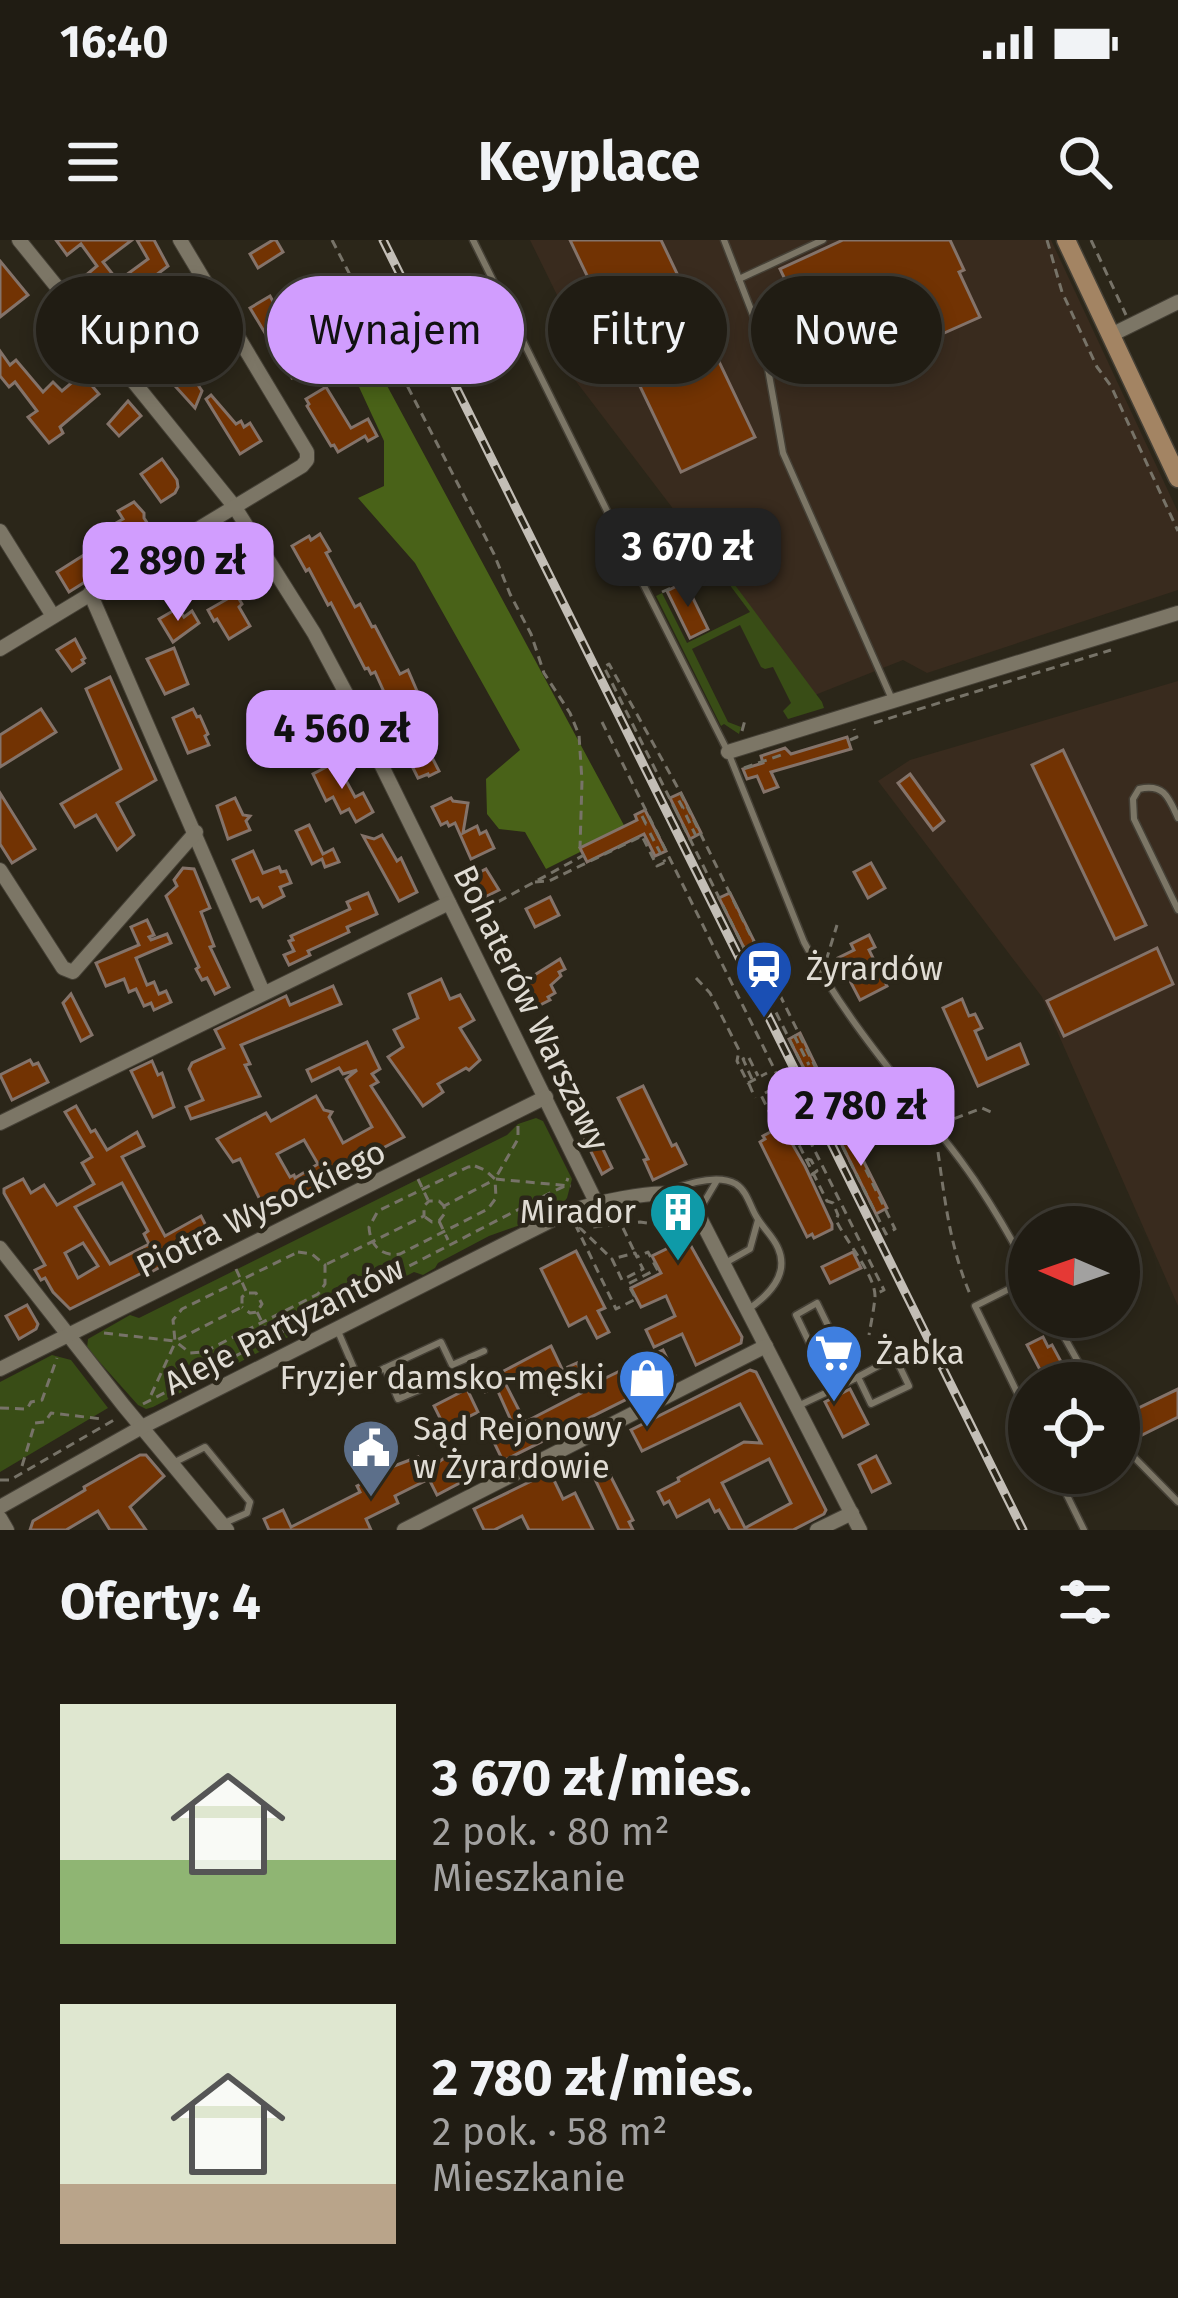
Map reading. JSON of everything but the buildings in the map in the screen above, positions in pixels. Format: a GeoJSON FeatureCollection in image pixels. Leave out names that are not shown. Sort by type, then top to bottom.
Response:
{"type":"FeatureCollection","features":[{"type":"Feature","properties":{"kind":"main road"},"geometry":{"type":"LineString","coordinates":[[1066,240],[1178,476]]}},
{"type":"Feature","properties":{"kind":"street","name":"Bohaterów Warszawy"},"geometry":{"type":"LineString","coordinates":[[19,240],[234,506],[314,633],[597,1204]]}},
{"type":"Feature","properties":{"kind":"street"},"geometry":{"type":"LineString","coordinates":[[0,649],[307,460],[307,452],[180,240]]}},
{"type":"Feature","properties":{"kind":"street"},"geometry":{"type":"LineString","coordinates":[[1111,335],[1178,302]]}},
{"type":"Feature","properties":{"kind":"street"},"geometry":{"type":"LineString","coordinates":[[0,531],[53,616]]}},
{"type":"Feature","properties":{"kind":"street"},"geometry":{"type":"LineString","coordinates":[[90,592],[263,992]]}},
{"type":"Feature","properties":{"kind":"street"},"geometry":{"type":"LineString","coordinates":[[728,752],[1178,613]]}},
{"type":"Feature","properties":{"kind":"street"},"geometry":{"type":"LineString","coordinates":[[0,869],[63,968],[73,972],[196,832]]}},
{"type":"Feature","properties":{"kind":"street"},"geometry":{"type":"LineString","coordinates":[[0,1123],[449,903]]}},
{"type":"Feature","properties":{"kind":"street","name":"Piotra Wysockiego"},"geometry":{"type":"LineString","coordinates":[[0,1369],[520,1120],[546,1097]]}},
{"type":"Feature","properties":{"kind":"street"},"geometry":{"type":"LineString","coordinates":[[662,1194],[682,1197],[698,1214],[860,1530]]}},
{"type":"Feature","properties":{"kind":"street","name":"Aleje Partyzantów"},"geometry":{"type":"LineString","coordinates":[[0,1508],[142,1427],[575,1210],[662,1194]]}},
{"type":"Feature","properties":{"kind":"street"},"geometry":{"type":"LineString","coordinates":[[0,1248],[225,1527]]}},
{"type":"Feature","properties":{"kind":"street"},"geometry":{"type":"LineString","coordinates":[[404,1530],[766,1346]]}},
{"type":"Feature","properties":{"kind":"street"},"geometry":{"type":"LineString","coordinates":[[817,1530],[852,1513]]}},
{"type":"Feature","properties":{"kind":"street"},"geometry":{"type":"LineString","coordinates":[[0,1518],[7,1530]]}},
{"type":"Feature","properties":{"kind":"lane"},"geometry":{"type":"LineString","coordinates":[[473,240],[610,517]]}},
{"type":"Feature","properties":{"kind":"lane"},"geometry":{"type":"LineString","coordinates":[[724,240],[763,341],[783,453],[892,701]]}},
{"type":"Feature","properties":{"kind":"lane"},"geometry":{"type":"LineString","coordinates":[[739,279],[824,240]]}},
{"type":"Feature","properties":{"kind":"lane"},"geometry":{"type":"LineString","coordinates":[[633,564],[728,752],[819,971],[1008,1234]]}},
{"type":"Feature","properties":{"kind":"lane"},"geometry":{"type":"LineString","coordinates":[[639,576],[651,570]]}},
{"type":"Feature","properties":{"kind":"lane"},"geometry":{"type":"LineString","coordinates":[[1178,818],[1168,795],[1160,789],[1139,789],[1133,799],[1134,819],[1178,910]]}},
{"type":"Feature","properties":{"kind":"lane"},"geometry":{"type":"LineString","coordinates":[[662,1194],[696,1180],[729,1181],[738,1186],[779,1250],[780,1267],[771,1292],[747,1310]]}},
{"type":"Feature","properties":{"kind":"lane"},"geometry":{"type":"LineString","coordinates":[[698,1214],[716,1182]]}},
{"type":"Feature","properties":{"kind":"lane"},"geometry":{"type":"LineString","coordinates":[[724,1264],[750,1249],[758,1220]]}},
{"type":"Feature","properties":{"kind":"lane"},"geometry":{"type":"LineString","coordinates":[[1008,1287],[975,1306],[1008,1374]]}},
{"type":"Feature","properties":{"kind":"lane"},"geometry":{"type":"LineString","coordinates":[[797,1406],[832,1390],[856,1378],[895,1357],[908,1386],[871,1404],[856,1378],[817,1304],[796,1315],[832,1390]]}},
{"type":"Feature","properties":{"kind":"lane"},"geometry":{"type":"LineString","coordinates":[[337,1329],[359,1381],[441,1342],[452,1365],[484,1352]]}},
{"type":"Feature","properties":{"kind":"lane"},"geometry":{"type":"LineString","coordinates":[[385,1368],[398,1400],[440,1381]]}},
{"type":"Feature","properties":{"kind":"lane"},"geometry":{"type":"LineString","coordinates":[[172,1463],[205,1447],[250,1502],[247,1513],[225,1527]]}},
{"type":"Feature","properties":{"kind":"lane"},"geometry":{"type":"LineString","coordinates":[[1140,1463],[1178,1502]]}},
{"type":"Feature","properties":{"kind":"lane"},"geometry":{"type":"LineString","coordinates":[[1066,1494],[1084,1530]]}},
{"type":"Feature","properties":{"kind":"path"},"geometry":{"type":"LineString","coordinates":[[332,240],[494,554],[544,673],[579,735],[580,848]]}},
{"type":"Feature","properties":{"kind":"path"},"geometry":{"type":"LineString","coordinates":[[1047,240],[1062,292],[1178,531]]}},
{"type":"Feature","properties":{"kind":"path"},"geometry":{"type":"LineString","coordinates":[[1091,240],[1125,314]]}},
{"type":"Feature","properties":{"kind":"path"},"geometry":{"type":"LineString","coordinates":[[610,517],[633,564]]}},
{"type":"Feature","properties":{"kind":"path"},"geometry":{"type":"LineString","coordinates":[[650,597],[680,584]]}},
{"type":"Feature","properties":{"kind":"path"},"geometry":{"type":"LineString","coordinates":[[872,723],[1117,648]]}},
{"type":"Feature","properties":{"kind":"path"},"geometry":{"type":"LineString","coordinates":[[809,1066],[794,1035],[699,835],[609,664],[604,667],[690,839],[828,1104],[895,1229],[886,1234],[828,1104],[814,1075]]}},
{"type":"Feature","properties":{"kind":"path"},"geometry":{"type":"LineString","coordinates":[[602,722],[817,1164],[884,1290],[877,1294]]}},
{"type":"Feature","properties":{"kind":"path"},"geometry":{"type":"LineString","coordinates":[[850,740],[857,737],[854,728]]}},
{"type":"Feature","properties":{"kind":"path"},"geometry":{"type":"LineString","coordinates":[[744,771],[744,766],[781,755]]}},
{"type":"Feature","properties":{"kind":"path"},"geometry":{"type":"LineString","coordinates":[[678,799],[685,807]]}},
{"type":"Feature","properties":{"kind":"path"},"geometry":{"type":"LineString","coordinates":[[676,811],[685,807]]}},
{"type":"Feature","properties":{"kind":"path"},"geometry":{"type":"LineString","coordinates":[[686,815],[699,835]]}},
{"type":"Feature","properties":{"kind":"path"},"geometry":{"type":"LineString","coordinates":[[642,817],[646,824],[651,822]]}},
{"type":"Feature","properties":{"kind":"path"},"geometry":{"type":"LineString","coordinates":[[650,833],[668,861]]}},
{"type":"Feature","properties":{"kind":"path"},"geometry":{"type":"LineString","coordinates":[[690,839],[699,835]]}},
{"type":"Feature","properties":{"kind":"path"},"geometry":{"type":"LineString","coordinates":[[535,882],[549,881],[642,836],[657,866],[668,861]]}},
{"type":"Feature","properties":{"kind":"path"},"geometry":{"type":"LineString","coordinates":[[472,916],[584,856]]}},
{"type":"Feature","properties":{"kind":"path"},"geometry":{"type":"LineString","coordinates":[[833,959],[826,963],[838,925]]}},
{"type":"Feature","properties":{"kind":"path"},"geometry":{"type":"LineString","coordinates":[[696,979],[710,993],[739,1050],[737,1060],[753,1080],[755,1098]]}},
{"type":"Feature","properties":{"kind":"path"},"geometry":{"type":"LineString","coordinates":[[794,1035],[828,1104]]}},
{"type":"Feature","properties":{"kind":"path"},"geometry":{"type":"LineString","coordinates":[[753,1080],[766,1073]]}},
{"type":"Feature","properties":{"kind":"path"},"geometry":{"type":"LineString","coordinates":[[773,1089],[761,1095],[777,1127],[794,1117]]}},
{"type":"Feature","properties":{"kind":"path"},"geometry":{"type":"LineString","coordinates":[[938,1115],[951,1120],[982,1108],[991,1112]]}},
{"type":"Feature","properties":{"kind":"path"},"geometry":{"type":"LineString","coordinates":[[794,1117],[790,1129],[877,1294],[869,1335]]}},
{"type":"Feature","properties":{"kind":"path"},"geometry":{"type":"LineString","coordinates":[[444,1206],[495,1179],[518,1139],[520,1120]]}},
{"type":"Feature","properties":{"kind":"path"},"geometry":{"type":"LineString","coordinates":[[935,1127],[947,1227],[975,1306]]}},
{"type":"Feature","properties":{"kind":"path"},"geometry":{"type":"LineString","coordinates":[[806,1159],[817,1164]]}},
{"type":"Feature","properties":{"kind":"path"},"geometry":{"type":"LineString","coordinates":[[812,1175],[817,1164]]}},
{"type":"Feature","properties":{"kind":"path"},"geometry":{"type":"LineString","coordinates":[[495,1179],[492,1205],[444,1231],[394,1255],[382,1252],[372,1241],[369,1227],[374,1215],[468,1167],[482,1168],[495,1179],[566,1186]]}},
{"type":"Feature","properties":{"kind":"path"},"geometry":{"type":"LineString","coordinates":[[567,1172],[566,1186],[575,1210],[588,1227],[640,1222],[689,1232]]}},
{"type":"Feature","properties":{"kind":"path"},"geometry":{"type":"LineString","coordinates":[[418,1179],[429,1202]]}},
{"type":"Feature","properties":{"kind":"path"},"geometry":{"type":"LineString","coordinates":[[0,1480],[10,1480],[128,1412],[566,1186]]}},
{"type":"Feature","properties":{"kind":"path"},"geometry":{"type":"LineString","coordinates":[[436,1200],[444,1206],[439,1220],[424,1216],[429,1202],[436,1200]]}},
{"type":"Feature","properties":{"kind":"path"},"geometry":{"type":"LineString","coordinates":[[827,1201],[839,1208]]}},
{"type":"Feature","properties":{"kind":"path"},"geometry":{"type":"LineString","coordinates":[[836,1220],[839,1208]]}},
{"type":"Feature","properties":{"kind":"path"},"geometry":{"type":"LineString","coordinates":[[325,1264],[424,1216]]}},
{"type":"Feature","properties":{"kind":"path"},"geometry":{"type":"LineString","coordinates":[[439,1220],[448,1240]]}},
{"type":"Feature","properties":{"kind":"path"},"geometry":{"type":"LineString","coordinates":[[612,1259],[636,1255],[649,1252],[657,1269],[635,1277],[622,1280],[612,1259],[574,1222],[616,1309],[636,1299],[628,1284],[635,1277],[643,1269],[636,1255],[623,1228]]}},
{"type":"Feature","properties":{"kind":"path"},"geometry":{"type":"LineString","coordinates":[[151,1395],[175,1341],[173,1320],[182,1309],[298,1252],[312,1253],[325,1264],[322,1291],[204,1352],[186,1351],[175,1341]]}},
{"type":"Feature","properties":{"kind":"path"},"geometry":{"type":"LineString","coordinates":[[236,1270],[247,1292]]}},
{"type":"Feature","properties":{"kind":"path"},"geometry":{"type":"LineString","coordinates":[[247,1292],[261,1297],[257,1312],[242,1307],[247,1292]]}},
{"type":"Feature","properties":{"kind":"path"},"geometry":{"type":"LineString","coordinates":[[96,1332],[175,1341],[242,1307]]}},
{"type":"Feature","properties":{"kind":"path"},"geometry":{"type":"LineString","coordinates":[[257,1312],[269,1336]]}},
{"type":"Feature","properties":{"kind":"path"},"geometry":{"type":"LineString","coordinates":[[51,1413],[46,1403],[57,1356]]}},
{"type":"Feature","properties":{"kind":"path"},"geometry":{"type":"LineString","coordinates":[[22,1466],[34,1400],[46,1403]]}},
{"type":"Feature","properties":{"kind":"path"},"geometry":{"type":"LineString","coordinates":[[0,1408],[45,1422],[51,1413]]}},
{"type":"Feature","properties":{"kind":"path"},"geometry":{"type":"LineString","coordinates":[[51,1413],[102,1419]]}},
{"type":"Feature","properties":{"kind":"shaded area"},"geometry":{"type":"Polygon","coordinates":[[[530,240],[1051,240],[1178,512],[1178,590],[927,673],[903,660],[815,695],[578,384],[727,384],[727,276],[548,277],[530,240]]]}},
{"type":"Feature","properties":{"kind":"shaded area"},"geometry":{"type":"Polygon","coordinates":[[[1178,681],[1178,1306],[1140,1220],[1140,1206],[1134,1206],[1042,997],[878,781],[910,760],[1178,681]]]}},
{"type":"Feature","properties":{"kind":"green space"},"geometry":{"type":"Polygon","coordinates":[[[358,384],[386,384],[626,829],[546,869],[525,832],[499,829],[487,814],[486,779],[520,750],[415,563],[358,498],[384,486],[384,441],[358,384]]]}},
{"type":"Feature","properties":{"kind":"green space"},"geometry":{"type":"Polygon","coordinates":[[[694,530],[824,708],[788,719],[783,711],[791,703],[773,667],[761,667],[740,625],[692,649],[728,722],[741,727],[739,734],[721,726],[656,596],[662,593],[687,643],[750,612],[690,532],[694,530]]]}},
{"type":"Feature","properties":{"kind":"green space"},"geometry":{"type":"Polygon","coordinates":[[[536,1118],[543,1121],[572,1179],[560,1207],[489,1236],[423,1275],[414,1272],[153,1407],[138,1405],[87,1348],[88,1339],[130,1315],[139,1318],[536,1118]]]}},
{"type":"Feature","properties":{"kind":"green space"},"geometry":{"type":"Polygon","coordinates":[[[52,1355],[71,1360],[108,1408],[0,1472],[0,1382],[52,1355]]]}},
{"type":"Feature","properties":{"kind":"railway"},"geometry":{"type":"LineString","coordinates":[[383,240],[1023,1530]]}},
{"type":"Feature","properties":{"kind":"place","name":"Żyrardów"},"geometry":{"type":"Point","coordinates":[764,1020]}},
{"type":"Feature","properties":{"kind":"place","name":"Mirador"},"geometry":{"type":"Point","coordinates":[678,1263]}},
{"type":"Feature","properties":{"kind":"place","name":"Żabka"},"geometry":{"type":"Point","coordinates":[834,1404]}},
{"type":"Feature","properties":{"kind":"place","name":"Fryzjer damsko-męski"},"geometry":{"type":"Point","coordinates":[647,1429]}},
{"type":"Feature","properties":{"kind":"place","name":"Sąd Rejonowy w Żyrardowie"},"geometry":{"type":"Point","coordinates":[371,1499]}}]}
